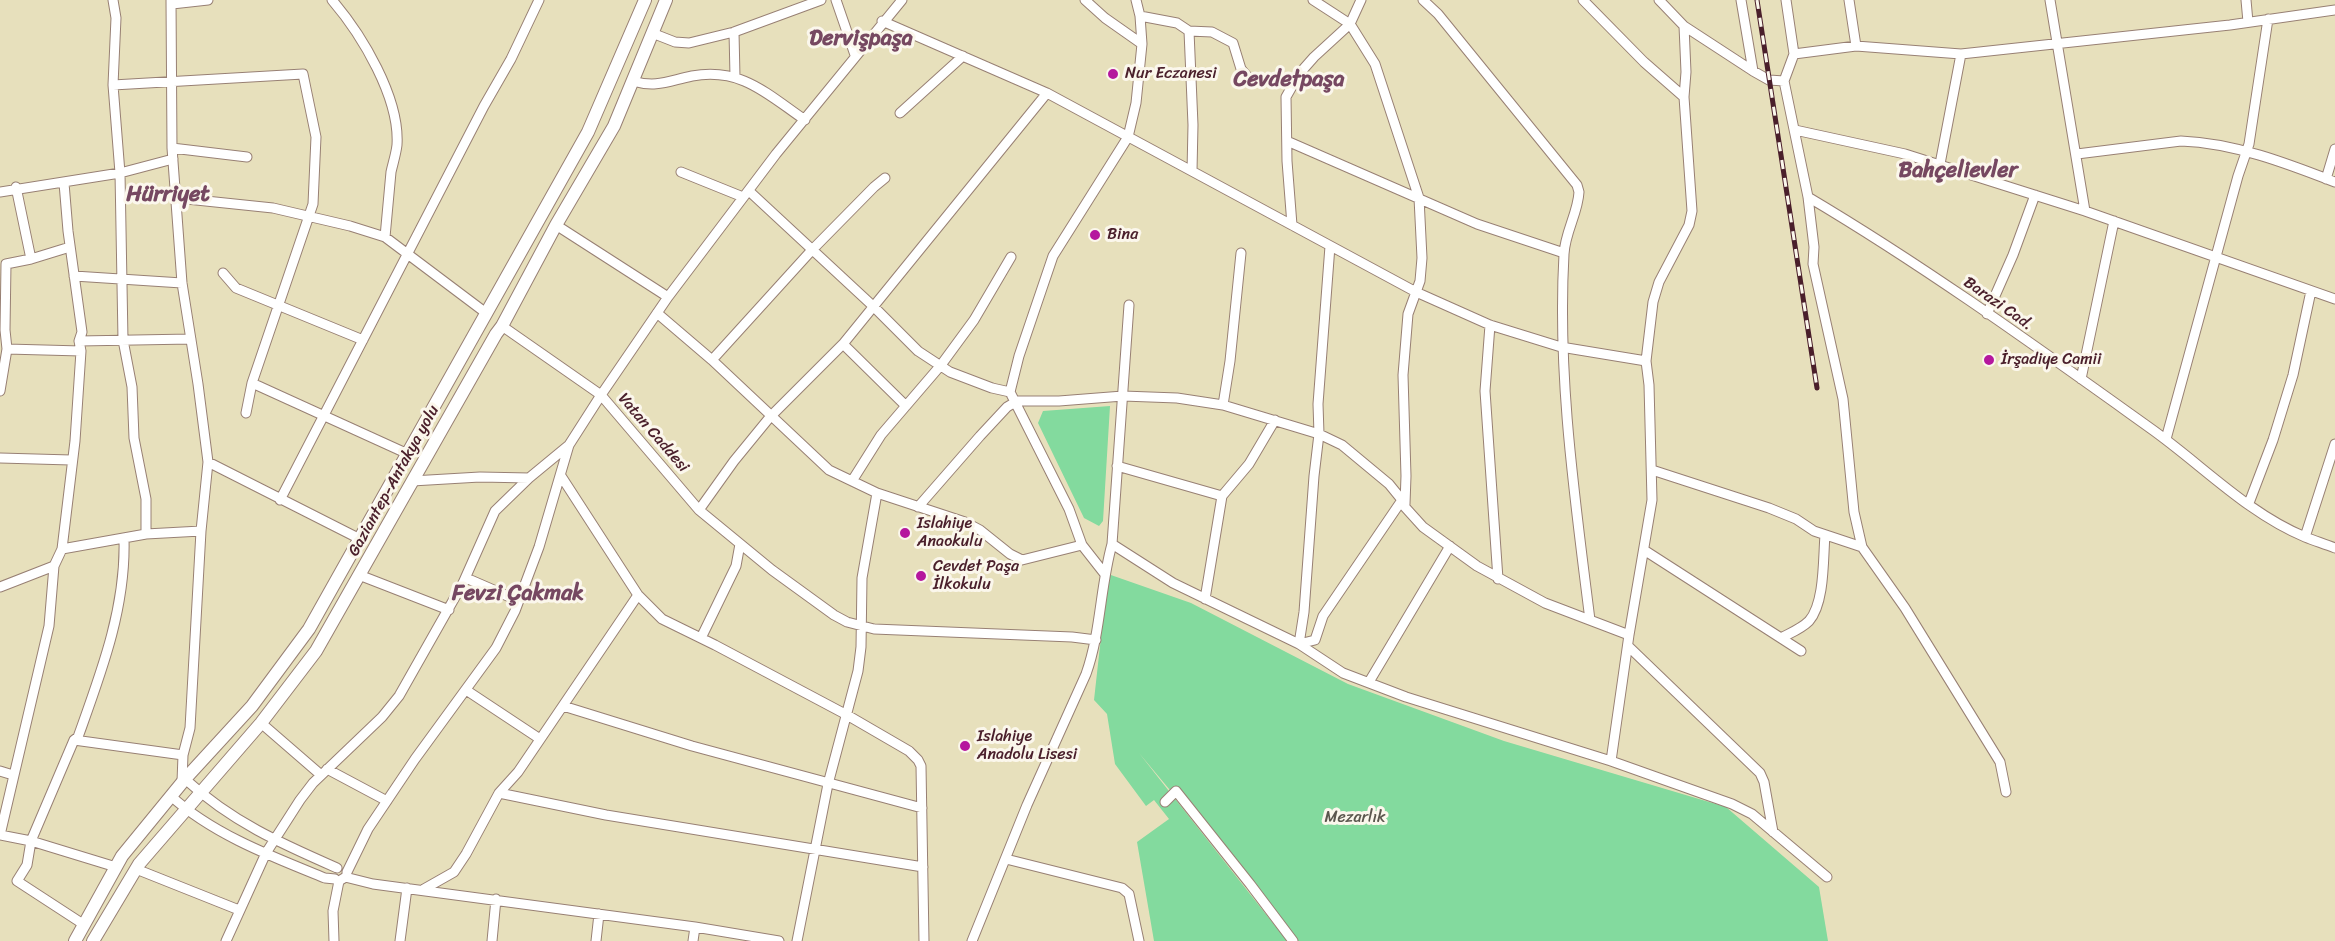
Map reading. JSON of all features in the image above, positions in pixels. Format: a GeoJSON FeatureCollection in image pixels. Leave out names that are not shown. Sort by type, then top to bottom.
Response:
{"type":"FeatureCollection","features":[{"type":"Feature","properties":{"kind":"main road","name":"Gaziantep-Antakya yolu"},"geometry":{"type":"LineString","coordinates":[[75,941],[116,867],[183,781],[252,706],[309,629],[588,132],[645,0]]}},
{"type":"Feature","properties":{"kind":"main road","name":"Gaziantep-Antakya yolu"},"geometry":{"type":"LineString","coordinates":[[93,941],[136,869],[261,723],[316,651],[614,126],[666,0]]}},
{"type":"Feature","properties":{"kind":"street"},"geometry":{"type":"LineString","coordinates":[[113,0],[116,18],[113,85],[120,173],[123,340],[132,387],[134,438],[146,499],[146,534]]}},
{"type":"Feature","properties":{"kind":"street"},"geometry":{"type":"LineString","coordinates":[[208,0],[172,2],[172,148],[182,283],[208,462],[201,531],[189,728],[183,755],[183,781],[228,815],[337,868],[341,877]]}},
{"type":"Feature","properties":{"kind":"street"},"geometry":{"type":"LineString","coordinates":[[332,0],[351,25],[374,64],[392,105],[397,145],[385,237]]}},
{"type":"Feature","properties":{"kind":"street"},"geometry":{"type":"LineString","coordinates":[[280,500],[484,106],[511,59],[539,0]]}},
{"type":"Feature","properties":{"kind":"street"},"geometry":{"type":"LineString","coordinates":[[652,33],[675,42],[686,43],[734,32],[821,0]]}},
{"type":"Feature","properties":{"kind":"street"},"geometry":{"type":"LineString","coordinates":[[836,0],[855,55]]}},
{"type":"Feature","properties":{"kind":"street","name":"Vatan Caddesi"},"geometry":{"type":"LineString","coordinates":[[902,0],[882,21],[746,194],[668,297],[601,395],[699,510],[834,615],[860,626],[888,630],[1072,637],[1096,640]]}},
{"type":"Feature","properties":{"kind":"street"},"geometry":{"type":"LineString","coordinates":[[1084,0],[1142,44]]}},
{"type":"Feature","properties":{"kind":"street"},"geometry":{"type":"LineString","coordinates":[[1010,392],[1019,356],[1053,256],[1128,137],[1136,103],[1142,44],[1140,16],[1136,0]]}},
{"type":"Feature","properties":{"kind":"street"},"geometry":{"type":"LineString","coordinates":[[1299,644],[1315,640],[1323,616],[1403,503],[1407,476],[1403,375],[1408,314],[1420,281],[1422,258],[1419,198],[1375,64],[1350,24],[1313,0]]}},
{"type":"Feature","properties":{"kind":"street"},"geometry":{"type":"LineString","coordinates":[[1292,225],[1286,97],[1291,85],[1314,57],[1350,24],[1361,0]]}},
{"type":"Feature","properties":{"kind":"street"},"geometry":{"type":"LineString","coordinates":[[1423,0],[1438,15],[1577,185],[1579,197],[1565,240],[1562,347],[1575,503],[1590,620]]}},
{"type":"Feature","properties":{"kind":"street"},"geometry":{"type":"LineString","coordinates":[[1583,0],[1644,62],[1684,98]]}},
{"type":"Feature","properties":{"kind":"street"},"geometry":{"type":"LineString","coordinates":[[1659,0],[1684,26],[1753,71],[1769,80],[1784,81]]}},
{"type":"Feature","properties":{"kind":"street"},"geometry":{"type":"LineString","coordinates":[[1741,0],[1753,71]]}},
{"type":"Feature","properties":{"kind":"street"},"geometry":{"type":"LineString","coordinates":[[1786,0],[1794,54],[1784,81],[1808,197],[1814,264],[1843,399],[1854,512],[1862,547],[1905,608],[2000,762],[2006,792]]}},
{"type":"Feature","properties":{"kind":"street"},"geometry":{"type":"LineString","coordinates":[[1849,0],[1856,46]]}},
{"type":"Feature","properties":{"kind":"street"},"geometry":{"type":"LineString","coordinates":[[2050,0],[2085,211]]}},
{"type":"Feature","properties":{"kind":"street"},"geometry":{"type":"LineString","coordinates":[[2246,0],[2248,22]]}},
{"type":"Feature","properties":{"kind":"street"},"geometry":{"type":"LineString","coordinates":[[1794,54],[1856,46],[1961,54],[2059,45],[2335,10]]}},
{"type":"Feature","properties":{"kind":"street"},"geometry":{"type":"LineString","coordinates":[[1140,16],[1177,23],[1189,31],[1212,32],[1233,43],[1241,69],[1247,76]]}},
{"type":"Feature","properties":{"kind":"street"},"geometry":{"type":"LineString","coordinates":[[2166,439],[2247,152],[2268,19]]}},
{"type":"Feature","properties":{"kind":"street"},"geometry":{"type":"LineString","coordinates":[[882,21],[899,31],[1047,93],[1416,292],[1490,325],[1562,347],[1646,361]]}},
{"type":"Feature","properties":{"kind":"street"},"geometry":{"type":"LineString","coordinates":[[1611,761],[1629,635],[1650,519],[1652,470],[1646,361],[1655,292],[1689,225],[1692,211],[1684,98],[1686,72],[1684,26]]}},
{"type":"Feature","properties":{"kind":"street"},"geometry":{"type":"LineString","coordinates":[[1189,31],[1193,125],[1192,171]]}},
{"type":"Feature","properties":{"kind":"street"},"geometry":{"type":"LineString","coordinates":[[734,32],[735,77]]}},
{"type":"Feature","properties":{"kind":"street"},"geometry":{"type":"LineString","coordinates":[[1940,164],[1961,54]]}},
{"type":"Feature","properties":{"kind":"street"},"geometry":{"type":"LineString","coordinates":[[900,113],[963,56]]}},
{"type":"Feature","properties":{"kind":"street"},"geometry":{"type":"LineString","coordinates":[[113,85],[303,74],[316,137],[313,204],[252,383],[246,412]]}},
{"type":"Feature","properties":{"kind":"street"},"geometry":{"type":"LineString","coordinates":[[632,81],[657,85],[698,75],[735,77],[751,82],[805,120]]}},
{"type":"Feature","properties":{"kind":"street"},"geometry":{"type":"LineString","coordinates":[[699,510],[734,461],[770,417],[843,344],[1047,93]]}},
{"type":"Feature","properties":{"kind":"street"},"geometry":{"type":"LineString","coordinates":[[1795,130],[1940,164],[2085,211],[2335,299]]}},
{"type":"Feature","properties":{"kind":"street"},"geometry":{"type":"LineString","coordinates":[[1287,141],[1477,224],[1564,253]]}},
{"type":"Feature","properties":{"kind":"street"},"geometry":{"type":"LineString","coordinates":[[2077,154],[2181,141],[2195,142],[2247,152],[2331,180],[2335,149]]}},
{"type":"Feature","properties":{"kind":"street"},"geometry":{"type":"LineString","coordinates":[[172,148],[247,157]]}},
{"type":"Feature","properties":{"kind":"street"},"geometry":{"type":"LineString","coordinates":[[0,192],[120,173],[173,159]]}},
{"type":"Feature","properties":{"kind":"street"},"geometry":{"type":"LineString","coordinates":[[681,172],[746,194],[874,307],[918,351],[950,372],[971,381],[1010,392],[1017,401],[1069,509],[1082,545],[1104,573]]}},
{"type":"Feature","properties":{"kind":"street"},"geometry":{"type":"LineString","coordinates":[[712,360],[811,250],[885,178]]}},
{"type":"Feature","properties":{"kind":"street"},"geometry":{"type":"LineString","coordinates":[[64,183],[82,332],[75,441],[62,549],[54,566],[49,626],[0,835],[31,841],[116,867]]}},
{"type":"Feature","properties":{"kind":"street"},"geometry":{"type":"LineString","coordinates":[[16,188],[31,259]]}},
{"type":"Feature","properties":{"kind":"street"},"geometry":{"type":"LineString","coordinates":[[1987,314],[2013,255],[2035,195]]}},
{"type":"Feature","properties":{"kind":"street","name":"Barazi Cad."},"geometry":{"type":"LineString","coordinates":[[1808,197],[1865,230],[2081,379],[2166,439],[2249,504],[2305,537],[2335,548]]}},
{"type":"Feature","properties":{"kind":"street"},"geometry":{"type":"LineString","coordinates":[[177,198],[273,208],[385,237],[486,313]]}},
{"type":"Feature","properties":{"kind":"street"},"geometry":{"type":"LineString","coordinates":[[2081,379],[2114,221]]}},
{"type":"Feature","properties":{"kind":"street"},"geometry":{"type":"LineString","coordinates":[[556,225],[668,297]]}},
{"type":"Feature","properties":{"kind":"street"},"geometry":{"type":"LineString","coordinates":[[1299,644],[1304,612],[1319,434],[1318,404],[1330,246]]}},
{"type":"Feature","properties":{"kind":"street"},"geometry":{"type":"LineString","coordinates":[[0,391],[7,349],[6,264],[70,247]]}},
{"type":"Feature","properties":{"kind":"street"},"geometry":{"type":"LineString","coordinates":[[1223,405],[1241,253]]}},
{"type":"Feature","properties":{"kind":"street"},"geometry":{"type":"LineString","coordinates":[[852,481],[881,435],[941,365],[974,320],[1011,257]]}},
{"type":"Feature","properties":{"kind":"street"},"geometry":{"type":"LineString","coordinates":[[224,273],[236,288],[363,340]]}},
{"type":"Feature","properties":{"kind":"street"},"geometry":{"type":"LineString","coordinates":[[74,276],[182,283]]}},
{"type":"Feature","properties":{"kind":"street"},"geometry":{"type":"LineString","coordinates":[[2249,504],[2273,440],[2293,375],[2311,291]]}},
{"type":"Feature","properties":{"kind":"street"},"geometry":{"type":"LineString","coordinates":[[972,941],[1086,674],[1096,640],[1104,573],[1112,544],[1129,305]]}},
{"type":"Feature","properties":{"kind":"street"},"geometry":{"type":"LineString","coordinates":[[657,313],[712,360],[829,470],[878,493],[965,522],[1022,560],[1082,545]]}},
{"type":"Feature","properties":{"kind":"street"},"geometry":{"type":"LineString","coordinates":[[1490,325],[1485,391],[1498,579]]}},
{"type":"Feature","properties":{"kind":"street"},"geometry":{"type":"LineString","coordinates":[[225,941],[266,854],[300,800],[324,772],[382,717],[399,696],[466,578],[495,511],[529,478],[569,445],[601,395],[502,326]]}},
{"type":"Feature","properties":{"kind":"street"},"geometry":{"type":"LineString","coordinates":[[7,349],[80,346],[123,340],[191,339]]}},
{"type":"Feature","properties":{"kind":"street"},"geometry":{"type":"LineString","coordinates":[[843,344],[906,406]]}},
{"type":"Feature","properties":{"kind":"street"},"geometry":{"type":"LineString","coordinates":[[252,383],[408,454]]}},
{"type":"Feature","properties":{"kind":"street"},"geometry":{"type":"LineString","coordinates":[[918,507],[1007,407],[1017,401],[1059,401],[1123,396],[1177,398],[1223,405],[1319,434],[1342,445],[1372,468],[1423,527],[1498,579],[1545,603],[1629,635]]}},
{"type":"Feature","properties":{"kind":"street"},"geometry":{"type":"LineString","coordinates":[[1205,599],[1222,496],[1249,464],[1275,420]]}},
{"type":"Feature","properties":{"kind":"street"},"geometry":{"type":"LineString","coordinates":[[2305,537],[2335,444]]}},
{"type":"Feature","properties":{"kind":"street"},"geometry":{"type":"LineString","coordinates":[[334,941],[333,911],[341,877],[368,829],[415,759],[496,648],[519,601],[539,547],[569,445]]}},
{"type":"Feature","properties":{"kind":"street"},"geometry":{"type":"LineString","coordinates":[[0,458],[71,460]]}},
{"type":"Feature","properties":{"kind":"street"},"geometry":{"type":"LineString","coordinates":[[208,462],[360,539]]}},
{"type":"Feature","properties":{"kind":"street"},"geometry":{"type":"LineString","coordinates":[[1118,466],[1222,496]]}},
{"type":"Feature","properties":{"kind":"street"},"geometry":{"type":"LineString","coordinates":[[1652,470],[1769,508],[1796,519],[1814,531],[1862,547]]}},
{"type":"Feature","properties":{"kind":"street"},"geometry":{"type":"LineString","coordinates":[[561,476],[638,595],[662,620],[701,638],[847,715],[909,751],[918,760],[921,766],[924,941]]}},
{"type":"Feature","properties":{"kind":"street"},"geometry":{"type":"LineString","coordinates":[[412,481],[470,477],[529,478]]}},
{"type":"Feature","properties":{"kind":"street"},"geometry":{"type":"LineString","coordinates":[[797,941],[828,784],[858,671],[861,647],[862,578],[878,493]]}},
{"type":"Feature","properties":{"kind":"street"},"geometry":{"type":"LineString","coordinates":[[62,549],[146,534],[201,531]]}},
{"type":"Feature","properties":{"kind":"street"},"geometry":{"type":"LineString","coordinates":[[1781,638],[1802,627],[1816,610],[1825,535]]}},
{"type":"Feature","properties":{"kind":"street"},"geometry":{"type":"LineString","coordinates":[[83,924],[17,881],[27,865],[31,841],[74,740],[78,737],[98,680],[111,637],[125,563],[124,539]]}},
{"type":"Feature","properties":{"kind":"street"},"geometry":{"type":"LineString","coordinates":[[701,638],[736,566],[740,544]]}},
{"type":"Feature","properties":{"kind":"street"},"geometry":{"type":"LineString","coordinates":[[1112,544],[1173,583],[1299,644],[1342,674],[1407,697],[1611,761],[1732,804],[1752,814],[1827,877]]}},
{"type":"Feature","properties":{"kind":"street"},"geometry":{"type":"LineString","coordinates":[[1369,682],[1450,546]]}},
{"type":"Feature","properties":{"kind":"street"},"geometry":{"type":"LineString","coordinates":[[1644,550],[1801,651]]}},
{"type":"Feature","properties":{"kind":"street"},"geometry":{"type":"LineString","coordinates":[[0,587],[54,566]]}},
{"type":"Feature","properties":{"kind":"street"},"geometry":{"type":"LineString","coordinates":[[359,576],[449,610]]}},
{"type":"Feature","properties":{"kind":"street"},"geometry":{"type":"LineString","coordinates":[[466,578],[519,601]]}},
{"type":"Feature","properties":{"kind":"street"},"geometry":{"type":"LineString","coordinates":[[423,889],[454,872],[500,793],[518,772],[638,595]]}},
{"type":"Feature","properties":{"kind":"street"},"geometry":{"type":"LineString","coordinates":[[1628,646],[1760,773],[1764,782],[1773,832]]}},
{"type":"Feature","properties":{"kind":"street"},"geometry":{"type":"LineString","coordinates":[[466,690],[540,739]]}},
{"type":"Feature","properties":{"kind":"street"},"geometry":{"type":"LineString","coordinates":[[563,706],[692,746],[922,808]]}},
{"type":"Feature","properties":{"kind":"street"},"geometry":{"type":"LineString","coordinates":[[261,723],[324,772],[387,801]]}},
{"type":"Feature","properties":{"kind":"street"},"geometry":{"type":"LineString","coordinates":[[74,740],[183,755]]}},
{"type":"Feature","properties":{"kind":"street"},"geometry":{"type":"LineString","coordinates":[[0,771],[13,775]]}},
{"type":"Feature","properties":{"kind":"street"},"geometry":{"type":"LineString","coordinates":[[1165,801],[1176,791],[1293,941]]}},
{"type":"Feature","properties":{"kind":"street"},"geometry":{"type":"LineString","coordinates":[[500,793],[606,815],[922,867]]}},
{"type":"Feature","properties":{"kind":"street"},"geometry":{"type":"LineString","coordinates":[[171,796],[186,810],[266,854],[325,878],[341,877],[779,941]]}},
{"type":"Feature","properties":{"kind":"street"},"geometry":{"type":"LineString","coordinates":[[1006,859],[1122,888],[1129,894],[1139,941]]}},
{"type":"Feature","properties":{"kind":"street"},"geometry":{"type":"LineString","coordinates":[[136,869],[239,909]]}},
{"type":"Feature","properties":{"kind":"street"},"geometry":{"type":"LineString","coordinates":[[400,941],[407,888]]}},
{"type":"Feature","properties":{"kind":"street"},"geometry":{"type":"LineString","coordinates":[[492,941],[496,899]]}},
{"type":"Feature","properties":{"kind":"street"},"geometry":{"type":"LineString","coordinates":[[596,941],[599,914]]}},
{"type":"Feature","properties":{"kind":"street"},"geometry":{"type":"LineString","coordinates":[[693,941],[695,927]]}},
{"type":"Feature","properties":{"kind":"green space"},"geometry":{"type":"Polygon","coordinates":[[[1110,406],[1103,521],[1099,526],[1084,518],[1038,423],[1043,411],[1110,406]]]}},
{"type":"Feature","properties":{"kind":"green space","name":"Mezarlık"},"geometry":{"type":"Polygon","coordinates":[[[1108,574],[1191,603],[1348,684],[1504,741],[1726,807],[1819,887],[1828,941],[1296,941],[1139,753],[1287,941],[1154,941],[1137,842],[1169,819],[1154,800],[1146,806],[1115,764],[1107,714],[1094,700],[1108,574]]]}},
{"type":"Feature","properties":{"kind":"railway"},"geometry":{"type":"LineString","coordinates":[[1757,0],[1817,388]]}},
{"type":"Feature","properties":{"kind":"place","name":"Nur Eczanesi"},"geometry":{"type":"Point","coordinates":[1113,74]}},
{"type":"Feature","properties":{"kind":"place","name":"Bina"},"geometry":{"type":"Point","coordinates":[1095,235]}},
{"type":"Feature","properties":{"kind":"place","name":"İrşadiye Camii"},"geometry":{"type":"Point","coordinates":[1989,360]}},
{"type":"Feature","properties":{"kind":"place","name":"Islahiye Anaokulu"},"geometry":{"type":"Point","coordinates":[905,533]}},
{"type":"Feature","properties":{"kind":"place","name":"Cevdet Paşa İlkokulu"},"geometry":{"type":"Point","coordinates":[921,576]}},
{"type":"Feature","properties":{"kind":"place","name":"Islahiye Anadolu Lisesi"},"geometry":{"type":"Point","coordinates":[965,746]}},
{"type":"Feature","properties":{"kind":"district","name":"Dervişpaşa"},"geometry":{"type":"Point","coordinates":[861,39]}},
{"type":"Feature","properties":{"kind":"district","name":"Cevdetpaşa"},"geometry":{"type":"Point","coordinates":[1289,80]}},
{"type":"Feature","properties":{"kind":"district","name":"Bahçelievler"},"geometry":{"type":"Point","coordinates":[1958,171]}},
{"type":"Feature","properties":{"kind":"district","name":"Hürriyet"},"geometry":{"type":"Point","coordinates":[168,195]}},
{"type":"Feature","properties":{"kind":"district","name":"Fevzi Çakmak"},"geometry":{"type":"Point","coordinates":[518,594]}}]}
